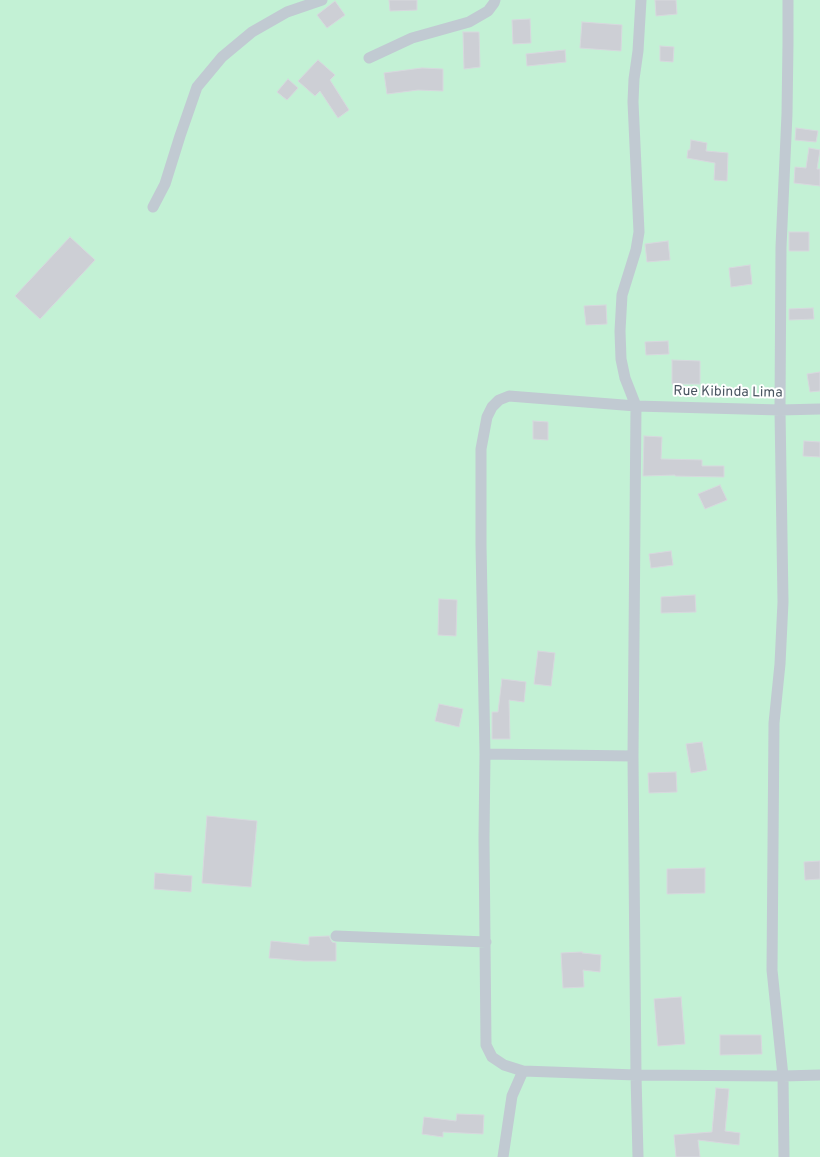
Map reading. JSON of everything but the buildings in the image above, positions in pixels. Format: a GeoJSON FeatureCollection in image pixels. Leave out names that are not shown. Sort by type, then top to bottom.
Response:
{"type":"FeatureCollection","features":[{"type":"Feature","properties":{"kind":"street"},"geometry":{"type":"LineString","coordinates":[[153,207],[165,184],[197,87],[222,57],[252,32],[287,12],[322,0]]}},
{"type":"Feature","properties":{"kind":"street"},"geometry":{"type":"LineString","coordinates":[[369,58],[412,38],[468,22],[488,11],[495,0]]}},
{"type":"Feature","properties":{"kind":"street"},"geometry":{"type":"LineString","coordinates":[[638,1157],[634,756],[636,406],[625,378],[621,358],[620,330],[622,295],[636,250],[639,232],[633,102],[641,0]]}},
{"type":"Feature","properties":{"kind":"street"},"geometry":{"type":"LineString","coordinates":[[784,1157],[783,1076],[772,970],[774,723],[780,664],[783,602],[780,247],[786,114],[788,0]]}},
{"type":"Feature","properties":{"kind":"street","name":"Rue Kibinda Lima"},"geometry":{"type":"LineString","coordinates":[[820,409],[780,410],[636,406],[509,396],[499,400],[492,407],[487,417],[482,449],[481,506],[485,754],[486,1045],[492,1056],[504,1065],[523,1071],[636,1075],[820,1075]]}},
{"type":"Feature","properties":{"kind":"street"},"geometry":{"type":"LineString","coordinates":[[485,754],[634,756]]}},
{"type":"Feature","properties":{"kind":"street"},"geometry":{"type":"LineString","coordinates":[[336,936],[486,942]]}},
{"type":"Feature","properties":{"kind":"street"},"geometry":{"type":"LineString","coordinates":[[503,1157],[512,1096],[523,1071]]}},
{"type":"Feature","properties":{"kind":"green space"},"geometry":{"type":"Polygon","coordinates":[[[0,0],[820,0],[820,1157],[0,1157],[0,0]]]}}]}
